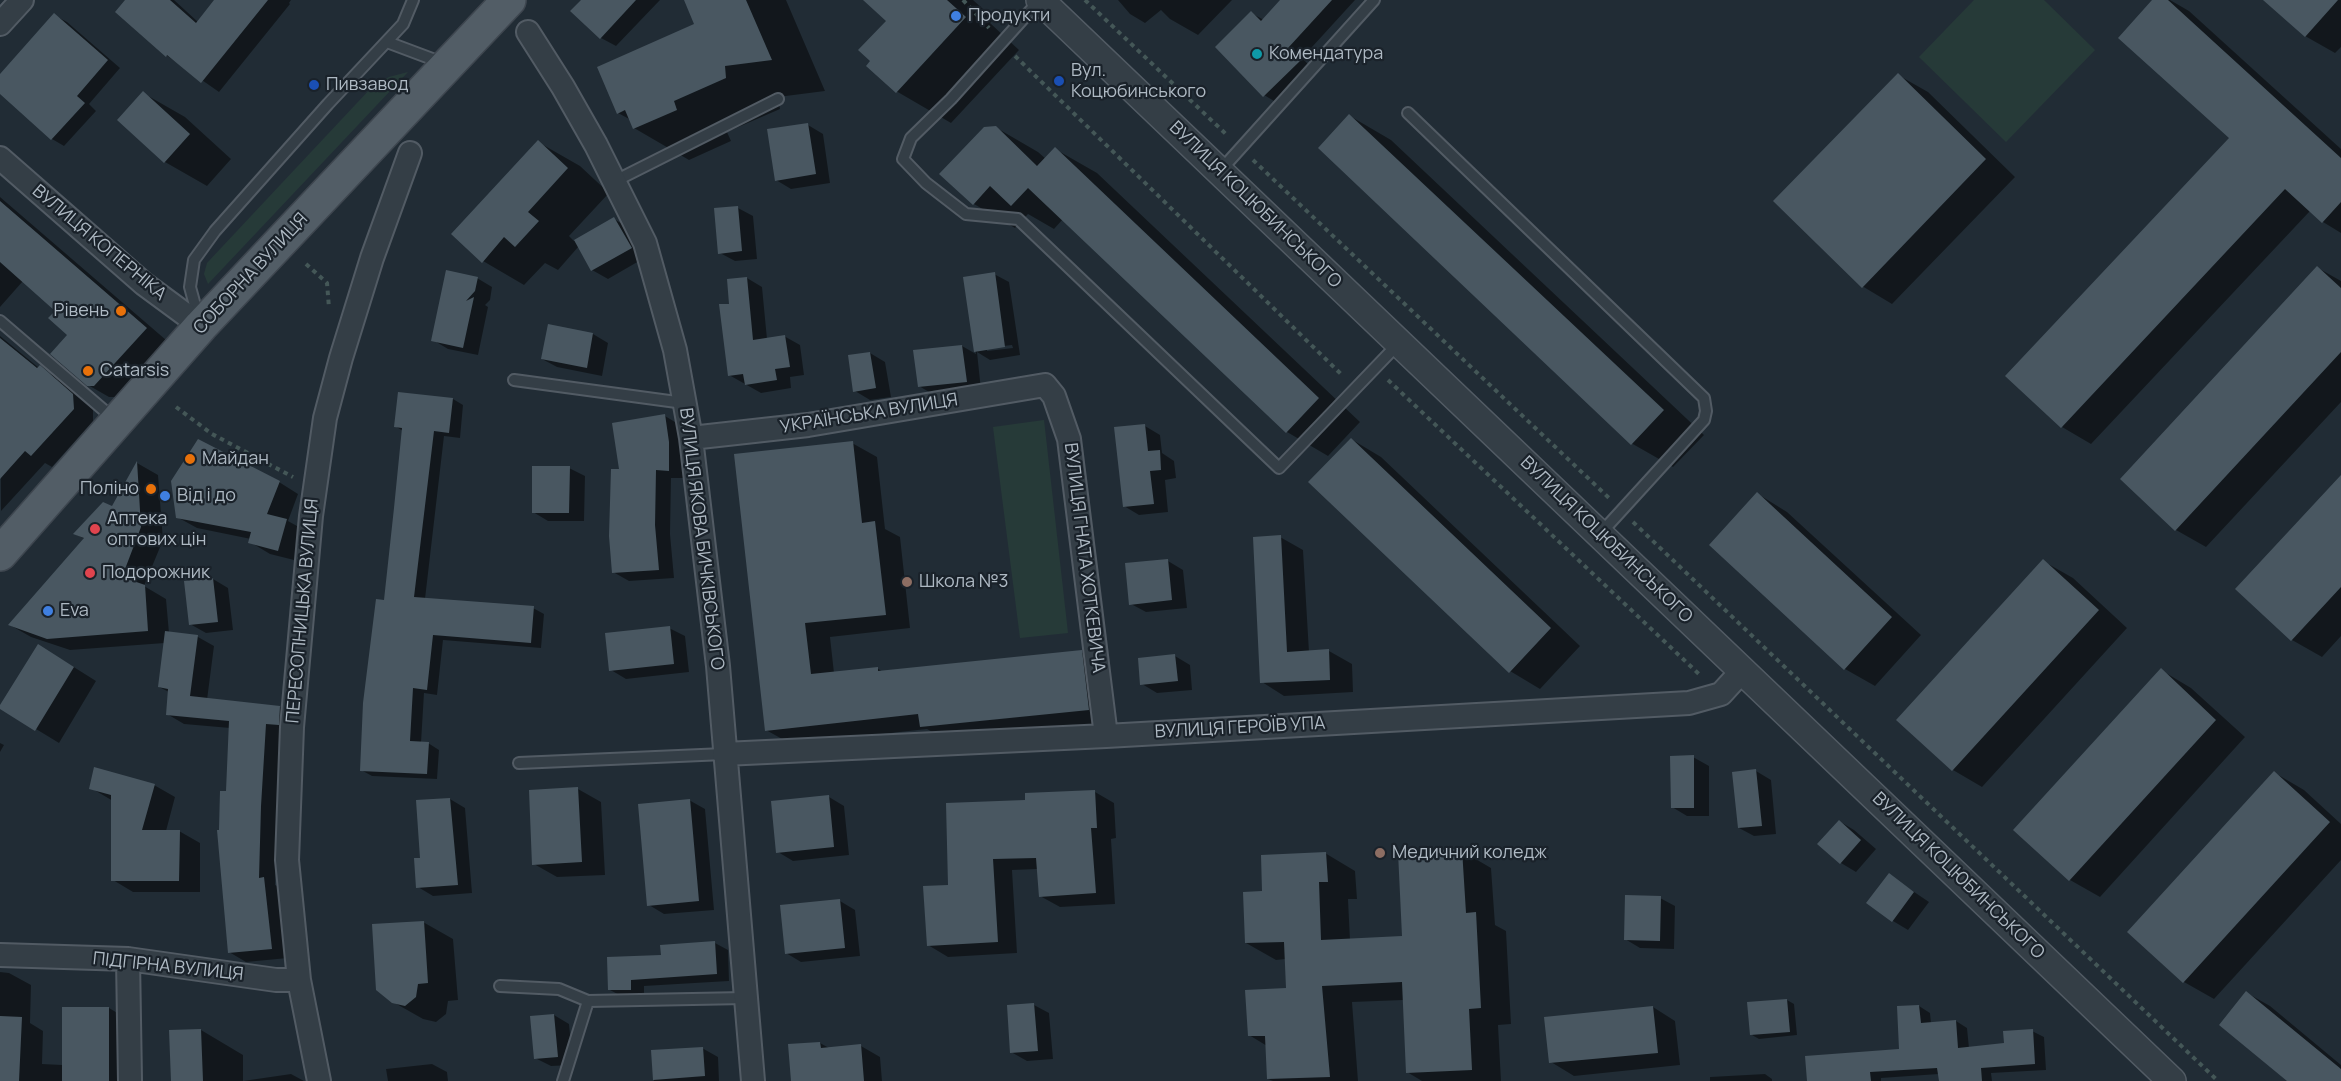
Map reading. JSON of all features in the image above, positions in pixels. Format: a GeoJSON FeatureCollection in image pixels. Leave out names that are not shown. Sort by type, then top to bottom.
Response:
{"type":"FeatureCollection","features":[{"type":"Feature","properties":{"kind":"main road","name":"СОБОРНА ВУЛИЦЯ"},"geometry":{"type":"LineString","coordinates":[[0,554],[201,327],[509,0]]}},
{"type":"Feature","properties":{"kind":"street"},"geometry":{"type":"LineString","coordinates":[[0,24],[22,0]]}},
{"type":"Feature","properties":{"kind":"street","name":"ВУЛИЦЯ КОЦЮБИНСЬКОГО"},"geometry":{"type":"LineString","coordinates":[[1040,0],[2172,1081]]}},
{"type":"Feature","properties":{"kind":"street","name":"ВУЛИЦЯ ЯКОВА БИЧКІВСЬКОГО"},"geometry":{"type":"LineString","coordinates":[[528,32],[563,87],[615,181],[645,243],[672,339],[691,438],[718,666],[753,1081]]}},
{"type":"Feature","properties":{"kind":"street","name":"ПЕРЕСОПНИЦЬКА ВУЛИЦЯ"},"geometry":{"type":"LineString","coordinates":[[319,1081],[299,980],[287,860],[292,727],[311,516],[325,418],[341,358],[372,258],[410,153]]}},
{"type":"Feature","properties":{"kind":"street","name":"ВУЛИЦЯ КОПЕРНІКА"},"geometry":{"type":"LineString","coordinates":[[0,158],[144,284],[201,327]]}},
{"type":"Feature","properties":{"kind":"street","name":"УКРАЇНСЬКА ВУЛИЦЯ"},"geometry":{"type":"LineString","coordinates":[[691,438],[808,425],[1045,385]]}},
{"type":"Feature","properties":{"kind":"street","name":"ВУЛИЦЯ ГНАТА ХОТКЕВИЧА"},"geometry":{"type":"LineString","coordinates":[[1045,385],[1054,396],[1069,439],[1106,736]]}},
{"type":"Feature","properties":{"kind":"street"},"geometry":{"type":"LineString","coordinates":[[1721,694],[1743,670]]}},
{"type":"Feature","properties":{"kind":"street","name":"ВУЛИЦЯ ГЕРОЇВ УПА"},"geometry":{"type":"LineString","coordinates":[[724,754],[1106,736],[1689,703],[1721,694]]}},
{"type":"Feature","properties":{"kind":"street","name":"ПІДГІРНА ВУЛИЦЯ"},"geometry":{"type":"LineString","coordinates":[[0,955],[128,959],[276,980],[299,980]]}},
{"type":"Feature","properties":{"kind":"street"},"geometry":{"type":"LineString","coordinates":[[128,959],[130,1081]]}},
{"type":"Feature","properties":{"kind":"lane"},"geometry":{"type":"LineString","coordinates":[[201,327],[190,287],[194,260],[215,231],[403,24],[412,0]]}},
{"type":"Feature","properties":{"kind":"lane"},"geometry":{"type":"LineString","coordinates":[[1040,0],[951,99],[911,138],[903,159],[926,183],[966,214],[1018,219],[1279,468],[1399,342]]}},
{"type":"Feature","properties":{"kind":"lane"},"geometry":{"type":"LineString","coordinates":[[1220,172],[1374,0]]}},
{"type":"Feature","properties":{"kind":"lane"},"geometry":{"type":"LineString","coordinates":[[387,42],[448,64]]}},
{"type":"Feature","properties":{"kind":"lane"},"geometry":{"type":"LineString","coordinates":[[615,181],[778,99]]}},
{"type":"Feature","properties":{"kind":"lane"},"geometry":{"type":"LineString","coordinates":[[1408,113],[1704,398],[1706,411],[1704,420],[1600,535]]}},
{"type":"Feature","properties":{"kind":"lane"},"geometry":{"type":"LineString","coordinates":[[0,321],[117,421]]}},
{"type":"Feature","properties":{"kind":"lane"},"geometry":{"type":"LineString","coordinates":[[514,380],[684,404]]}},
{"type":"Feature","properties":{"kind":"lane"},"geometry":{"type":"LineString","coordinates":[[519,763],[724,754]]}},
{"type":"Feature","properties":{"kind":"lane"},"geometry":{"type":"LineString","coordinates":[[500,986],[559,989],[588,1001],[745,999]]}},
{"type":"Feature","properties":{"kind":"lane"},"geometry":{"type":"LineString","coordinates":[[563,1081],[588,1001]]}},
{"type":"Feature","properties":{"kind":"path"},"geometry":{"type":"LineString","coordinates":[[963,0],[1039,81],[1355,388]]}},
{"type":"Feature","properties":{"kind":"path"},"geometry":{"type":"LineString","coordinates":[[1085,0],[2218,1081]]}},
{"type":"Feature","properties":{"kind":"path"},"geometry":{"type":"LineString","coordinates":[[306,264],[327,283],[330,312]]}},
{"type":"Feature","properties":{"kind":"path"},"geometry":{"type":"LineString","coordinates":[[1375,367],[1721,694]]}},
{"type":"Feature","properties":{"kind":"path"},"geometry":{"type":"LineString","coordinates":[[176,406],[212,434],[296,478]]}},
{"type":"Feature","properties":{"kind":"green space"},"geometry":{"type":"Polygon","coordinates":[[[1974,0],[2044,0],[2095,50],[2006,142],[1919,57],[1974,0]]]}},
{"type":"Feature","properties":{"kind":"green space"},"geometry":{"type":"Polygon","coordinates":[[[408,72],[208,284],[204,274],[207,263],[371,88],[389,77],[408,72]]]}},
{"type":"Feature","properties":{"kind":"green space"},"geometry":{"type":"Polygon","coordinates":[[[1044,420],[1068,633],[1020,638],[993,427],[1044,420]]]}},
{"type":"Feature","properties":{"kind":"building"},"geometry":{"type":"Polygon","coordinates":[[[125,0],[170,0],[196,23],[214,0],[268,0],[201,83],[167,55],[166,57],[115,12],[125,0]]]}},
{"type":"Feature","properties":{"kind":"building"},"geometry":{"type":"Polygon","coordinates":[[[581,0],[636,0],[600,39],[570,11],[581,0]]]}},
{"type":"Feature","properties":{"kind":"building"},"geometry":{"type":"Polygon","coordinates":[[[684,0],[746,0],[772,60],[725,66],[726,78],[674,101],[677,110],[633,129],[625,110],[617,114],[597,67],[694,24],[684,0]]]}},
{"type":"Feature","properties":{"kind":"building"},"geometry":{"type":"Polygon","coordinates":[[[863,0],[947,0],[966,17],[896,93],[866,66],[870,61],[858,50],[886,21],[863,0]]]}},
{"type":"Feature","properties":{"kind":"building","name":"Комендатура"},"geometry":{"type":"Polygon","coordinates":[[[1280,0],[1332,0],[1288,48],[1300,61],[1263,97],[1215,47],[1251,11],[1261,21],[1280,0]]]}},
{"type":"Feature","properties":{"kind":"building"},"geometry":{"type":"Polygon","coordinates":[[[2152,0],[2168,0],[2341,158],[2341,202],[2322,223],[2285,189],[2061,428],[2005,376],[2229,138],[2118,38],[2152,0]]]}},
{"type":"Feature","properties":{"kind":"building"},"geometry":{"type":"Polygon","coordinates":[[[2263,0],[2338,0],[2305,37],[2263,0]]]}},
{"type":"Feature","properties":{"kind":"building"},"geometry":{"type":"Polygon","coordinates":[[[54,13],[108,60],[77,96],[85,103],[51,140],[0,94],[0,74],[54,13]]]}},
{"type":"Feature","properties":{"kind":"building"},"geometry":{"type":"Polygon","coordinates":[[[1898,73],[1986,159],[1862,288],[1773,201],[1898,73]]]}},
{"type":"Feature","properties":{"kind":"building"},"geometry":{"type":"Polygon","coordinates":[[[143,91],[190,134],[164,163],[117,120],[143,91]]]}},
{"type":"Feature","properties":{"kind":"building"},"geometry":{"type":"Polygon","coordinates":[[[1349,114],[1664,410],[1631,445],[1318,148],[1349,114]]]}},
{"type":"Feature","properties":{"kind":"building"},"geometry":{"type":"Polygon","coordinates":[[[808,123],[816,174],[775,181],[767,129],[808,123]]]}},
{"type":"Feature","properties":{"kind":"building"},"geometry":{"type":"Polygon","coordinates":[[[996,126],[1037,166],[1055,147],[1319,398],[1286,433],[1028,188],[1011,206],[990,186],[973,205],[939,174],[984,127],[996,126]]]}},
{"type":"Feature","properties":{"kind":"building"},"geometry":{"type":"Polygon","coordinates":[[[538,140],[568,168],[528,212],[539,221],[515,247],[504,237],[482,263],[451,234],[538,140]]]}},
{"type":"Feature","properties":{"kind":"building"},"geometry":{"type":"Polygon","coordinates":[[[0,201],[147,328],[94,386],[87,386],[50,354],[67,335],[48,318],[55,311],[0,262],[0,201]]]}},
{"type":"Feature","properties":{"kind":"building"},"geometry":{"type":"Polygon","coordinates":[[[738,206],[742,251],[718,254],[714,208],[738,206]]]}},
{"type":"Feature","properties":{"kind":"building"},"geometry":{"type":"Polygon","coordinates":[[[614,217],[632,248],[591,271],[574,240],[614,217]]]}},
{"type":"Feature","properties":{"kind":"building"},"geometry":{"type":"Polygon","coordinates":[[[2317,266],[2341,288],[2341,352],[2175,531],[2120,479],[2317,266]]]}},
{"type":"Feature","properties":{"kind":"building"},"geometry":{"type":"Polygon","coordinates":[[[446,270],[478,277],[475,291],[466,301],[474,297],[463,348],[431,341],[446,270]]]}},
{"type":"Feature","properties":{"kind":"building"},"geometry":{"type":"Polygon","coordinates":[[[995,272],[1005,347],[974,352],[963,277],[995,272]]]}},
{"type":"Feature","properties":{"kind":"building"},"geometry":{"type":"Polygon","coordinates":[[[747,277],[753,340],[785,335],[790,367],[775,369],[777,380],[745,385],[743,374],[728,376],[719,304],[729,304],[727,279],[747,277]]]}},
{"type":"Feature","properties":{"kind":"building"},"geometry":{"type":"Polygon","coordinates":[[[548,324],[593,333],[587,368],[541,359],[548,324]]]}},
{"type":"Feature","properties":{"kind":"building"},"geometry":{"type":"Polygon","coordinates":[[[0,338],[37,368],[40,365],[73,394],[74,409],[31,456],[25,451],[0,479],[0,338]]]}},
{"type":"Feature","properties":{"kind":"building"},"geometry":{"type":"Polygon","coordinates":[[[962,345],[967,382],[918,387],[913,350],[962,345]]]}},
{"type":"Feature","properties":{"kind":"building"},"geometry":{"type":"Polygon","coordinates":[[[870,352],[876,388],[853,392],[848,355],[870,352]]]}},
{"type":"Feature","properties":{"kind":"building"},"geometry":{"type":"Polygon","coordinates":[[[398,392],[453,398],[449,433],[434,431],[414,597],[534,606],[531,643],[433,635],[427,690],[413,688],[410,741],[429,742],[427,774],[360,771],[363,703],[376,599],[384,600],[394,508],[402,428],[394,427],[398,392]]]}},
{"type":"Feature","properties":{"kind":"building"},"geometry":{"type":"Polygon","coordinates":[[[665,414],[669,442],[669,471],[656,470],[655,525],[659,570],[612,573],[609,536],[611,469],[619,469],[612,423],[665,414]]]}},
{"type":"Feature","properties":{"kind":"building"},"geometry":{"type":"Polygon","coordinates":[[[1145,424],[1148,451],[1160,450],[1161,470],[1150,471],[1154,504],[1123,507],[1114,427],[1145,424]]]}},
{"type":"Feature","properties":{"kind":"building"},"geometry":{"type":"Polygon","coordinates":[[[1351,438],[1551,628],[1509,673],[1308,482],[1351,438]]]}},
{"type":"Feature","properties":{"kind":"building"},"geometry":{"type":"Polygon","coordinates":[[[198,439],[280,481],[267,514],[287,519],[278,551],[248,543],[251,532],[176,518],[171,481],[198,439]]]}},
{"type":"Feature","properties":{"kind":"building"},"geometry":{"type":"Polygon","coordinates":[[[853,441],[862,523],[875,521],[886,615],[805,623],[811,674],[878,667],[878,671],[1082,650],[1089,710],[920,727],[918,714],[765,731],[734,454],[853,441]]]}},
{"type":"Feature","properties":{"kind":"building"},"geometry":{"type":"Polygon","coordinates":[[[137,461],[141,527],[122,577],[145,585],[148,631],[47,639],[8,625],[84,538],[73,534],[103,502],[112,506],[137,461]]]}},
{"type":"Feature","properties":{"kind":"building"},"geometry":{"type":"Polygon","coordinates":[[[532,466],[570,466],[569,513],[532,513],[532,466]]]}},
{"type":"Feature","properties":{"kind":"building"},"geometry":{"type":"Polygon","coordinates":[[[2341,475],[2341,587],[2291,641],[2235,589],[2341,475]]]}},
{"type":"Feature","properties":{"kind":"building"},"geometry":{"type":"Polygon","coordinates":[[[1757,492],[1892,617],[1844,670],[1709,545],[1757,492]]]}},
{"type":"Feature","properties":{"kind":"building"},"geometry":{"type":"Polygon","coordinates":[[[1281,535],[1287,652],[1329,649],[1330,680],[1260,683],[1253,537],[1281,535]]]}},
{"type":"Feature","properties":{"kind":"building"},"geometry":{"type":"Polygon","coordinates":[[[1168,559],[1172,600],[1129,605],[1125,563],[1168,559]]]}},
{"type":"Feature","properties":{"kind":"building"},"geometry":{"type":"Polygon","coordinates":[[[2043,559],[2099,610],[1952,771],[1896,720],[2043,559]]]}},
{"type":"Feature","properties":{"kind":"building"},"geometry":{"type":"Polygon","coordinates":[[[213,578],[218,622],[189,625],[184,581],[213,578]]]}},
{"type":"Feature","properties":{"kind":"building"},"geometry":{"type":"Polygon","coordinates":[[[670,626],[674,664],[609,671],[605,633],[670,626]]]}},
{"type":"Feature","properties":{"kind":"building"},"geometry":{"type":"Polygon","coordinates":[[[165,631],[198,635],[190,696],[280,706],[279,725],[266,724],[261,806],[259,878],[264,877],[272,949],[228,953],[217,830],[219,830],[220,791],[226,791],[229,721],[166,715],[168,689],[158,687],[165,631]]]}},
{"type":"Feature","properties":{"kind":"building"},"geometry":{"type":"Polygon","coordinates":[[[38,644],[74,667],[35,731],[0,709],[0,705],[38,644]]]}},
{"type":"Feature","properties":{"kind":"building"},"geometry":{"type":"Polygon","coordinates":[[[1175,654],[1178,681],[1140,685],[1138,658],[1175,654]]]}},
{"type":"Feature","properties":{"kind":"building"},"geometry":{"type":"Polygon","coordinates":[[[2161,668],[2216,720],[2069,881],[2013,830],[2161,668]]]}},
{"type":"Feature","properties":{"kind":"building"},"geometry":{"type":"Polygon","coordinates":[[[1694,755],[1694,808],[1671,808],[1670,756],[1694,755]]]}},
{"type":"Feature","properties":{"kind":"building"},"geometry":{"type":"Polygon","coordinates":[[[94,767],[155,784],[142,830],[180,830],[179,881],[111,881],[111,795],[89,789],[94,767]]]}},
{"type":"Feature","properties":{"kind":"building"},"geometry":{"type":"Polygon","coordinates":[[[1756,769],[1762,826],[1738,828],[1732,772],[1756,769]]]}},
{"type":"Feature","properties":{"kind":"building"},"geometry":{"type":"Polygon","coordinates":[[[2274,771],[2330,822],[2183,983],[2127,932],[2274,771]]]}},
{"type":"Feature","properties":{"kind":"building"},"geometry":{"type":"Polygon","coordinates":[[[578,787],[582,862],[532,865],[529,790],[578,787]]]}},
{"type":"Feature","properties":{"kind":"building"},"geometry":{"type":"Polygon","coordinates":[[[1095,790],[1097,828],[1091,828],[1096,893],[1039,897],[1036,858],[993,859],[998,942],[927,946],[923,886],[948,885],[946,803],[1025,800],[1025,793],[1095,790]]]}},
{"type":"Feature","properties":{"kind":"building"},"geometry":{"type":"Polygon","coordinates":[[[829,795],[834,847],[776,853],[771,801],[829,795]]]}},
{"type":"Feature","properties":{"kind":"building"},"geometry":{"type":"Polygon","coordinates":[[[450,798],[458,885],[416,888],[414,858],[420,858],[416,800],[450,798]]]}},
{"type":"Feature","properties":{"kind":"building"},"geometry":{"type":"Polygon","coordinates":[[[690,799],[699,901],[647,906],[638,804],[690,799]]]}},
{"type":"Feature","properties":{"kind":"building"},"geometry":{"type":"Polygon","coordinates":[[[1839,820],[1861,840],[1840,864],[1817,844],[1839,820]]]}},
{"type":"Feature","properties":{"kind":"building"},"geometry":{"type":"Polygon","coordinates":[[[1462,849],[1466,913],[1476,912],[1481,1008],[1469,1009],[1472,1070],[1406,1073],[1402,982],[1322,986],[1330,1077],[1267,1079],[1265,1036],[1248,1036],[1245,990],[1286,988],[1284,942],[1245,943],[1243,892],[1262,891],[1261,855],[1326,852],[1328,882],[1319,882],[1321,940],[1402,936],[1398,852],[1462,849]]]}},
{"type":"Feature","properties":{"kind":"building"},"geometry":{"type":"Polygon","coordinates":[[[1889,873],[1914,892],[1892,922],[1866,903],[1889,873]]]}},
{"type":"Feature","properties":{"kind":"building"},"geometry":{"type":"Polygon","coordinates":[[[1625,895],[1661,896],[1660,941],[1624,940],[1625,895]]]}},
{"type":"Feature","properties":{"kind":"building"},"geometry":{"type":"Polygon","coordinates":[[[840,899],[845,948],[785,954],[780,905],[840,899]]]}},
{"type":"Feature","properties":{"kind":"building"},"geometry":{"type":"Polygon","coordinates":[[[424,921],[428,983],[418,984],[416,997],[405,1006],[392,1003],[376,990],[372,924],[424,921]]]}},
{"type":"Feature","properties":{"kind":"building"},"geometry":{"type":"Polygon","coordinates":[[[715,941],[717,974],[631,980],[631,990],[608,990],[607,957],[661,955],[660,945],[715,941]]]}},
{"type":"Feature","properties":{"kind":"building"},"geometry":{"type":"Polygon","coordinates":[[[2246,991],[2341,1069],[2341,1081],[2287,1081],[2219,1025],[2246,991]]]}},
{"type":"Feature","properties":{"kind":"building"},"geometry":{"type":"Polygon","coordinates":[[[1787,999],[1790,1032],[1750,1035],[1747,1002],[1787,999]]]}},
{"type":"Feature","properties":{"kind":"building"},"geometry":{"type":"Polygon","coordinates":[[[1034,1003],[1038,1051],[1010,1053],[1007,1005],[1034,1003]]]}},
{"type":"Feature","properties":{"kind":"building"},"geometry":{"type":"Polygon","coordinates":[[[1919,1005],[1921,1023],[1956,1020],[1958,1048],[2004,1043],[2003,1031],[2033,1029],[2035,1064],[1981,1068],[1982,1081],[1939,1081],[1937,1068],[1870,1072],[1871,1081],[1807,1081],[1805,1056],[1899,1049],[1897,1006],[1919,1005]]]}},
{"type":"Feature","properties":{"kind":"building"},"geometry":{"type":"Polygon","coordinates":[[[1653,1006],[1658,1053],[1549,1063],[1544,1017],[1653,1006]]]}},
{"type":"Feature","properties":{"kind":"building"},"geometry":{"type":"Polygon","coordinates":[[[62,1007],[109,1007],[109,1081],[62,1081],[62,1007]]]}},
{"type":"Feature","properties":{"kind":"building"},"geometry":{"type":"Polygon","coordinates":[[[554,1014],[558,1057],[534,1059],[530,1016],[554,1014]]]}},
{"type":"Feature","properties":{"kind":"building"},"geometry":{"type":"Polygon","coordinates":[[[0,1016],[22,1017],[19,1081],[0,1081],[0,1016]]]}},
{"type":"Feature","properties":{"kind":"building"},"geometry":{"type":"Polygon","coordinates":[[[201,1029],[203,1081],[171,1081],[169,1030],[201,1029]]]}},
{"type":"Feature","properties":{"kind":"building"},"geometry":{"type":"Polygon","coordinates":[[[820,1042],[821,1048],[861,1044],[864,1081],[791,1081],[788,1044],[820,1042]]]}},
{"type":"Feature","properties":{"kind":"building"},"geometry":{"type":"Polygon","coordinates":[[[703,1047],[705,1076],[653,1080],[651,1050],[703,1047]]]}},
{"type":"Feature","properties":{"kind":"place","name":"Продукти"},"geometry":{"type":"Point","coordinates":[956,16]}},
{"type":"Feature","properties":{"kind":"place","name":"Комендатура"},"geometry":{"type":"Point","coordinates":[1257,54]}},
{"type":"Feature","properties":{"kind":"place","name":"Вул. Коцюбинського"},"geometry":{"type":"Point","coordinates":[1059,81]}},
{"type":"Feature","properties":{"kind":"place","name":"Пивзавод"},"geometry":{"type":"Point","coordinates":[314,85]}},
{"type":"Feature","properties":{"kind":"place","name":"Рівень"},"geometry":{"type":"Point","coordinates":[121,311]}},
{"type":"Feature","properties":{"kind":"place","name":"Catarsis"},"geometry":{"type":"Point","coordinates":[88,371]}},
{"type":"Feature","properties":{"kind":"place","name":"Майдан"},"geometry":{"type":"Point","coordinates":[190,459]}},
{"type":"Feature","properties":{"kind":"place","name":"Поліно"},"geometry":{"type":"Point","coordinates":[151,489]}},
{"type":"Feature","properties":{"kind":"place","name":"Від і до"},"geometry":{"type":"Point","coordinates":[165,496]}},
{"type":"Feature","properties":{"kind":"place","name":"Аптека оптових цін"},"geometry":{"type":"Point","coordinates":[95,529]}},
{"type":"Feature","properties":{"kind":"place","name":"Подорожник"},"geometry":{"type":"Point","coordinates":[90,573]}},
{"type":"Feature","properties":{"kind":"place","name":"Школа №3"},"geometry":{"type":"Point","coordinates":[907,582]}},
{"type":"Feature","properties":{"kind":"place","name":"Eva"},"geometry":{"type":"Point","coordinates":[48,611]}},
{"type":"Feature","properties":{"kind":"place","name":"Медичний коледж"},"geometry":{"type":"Point","coordinates":[1380,853]}}]}
